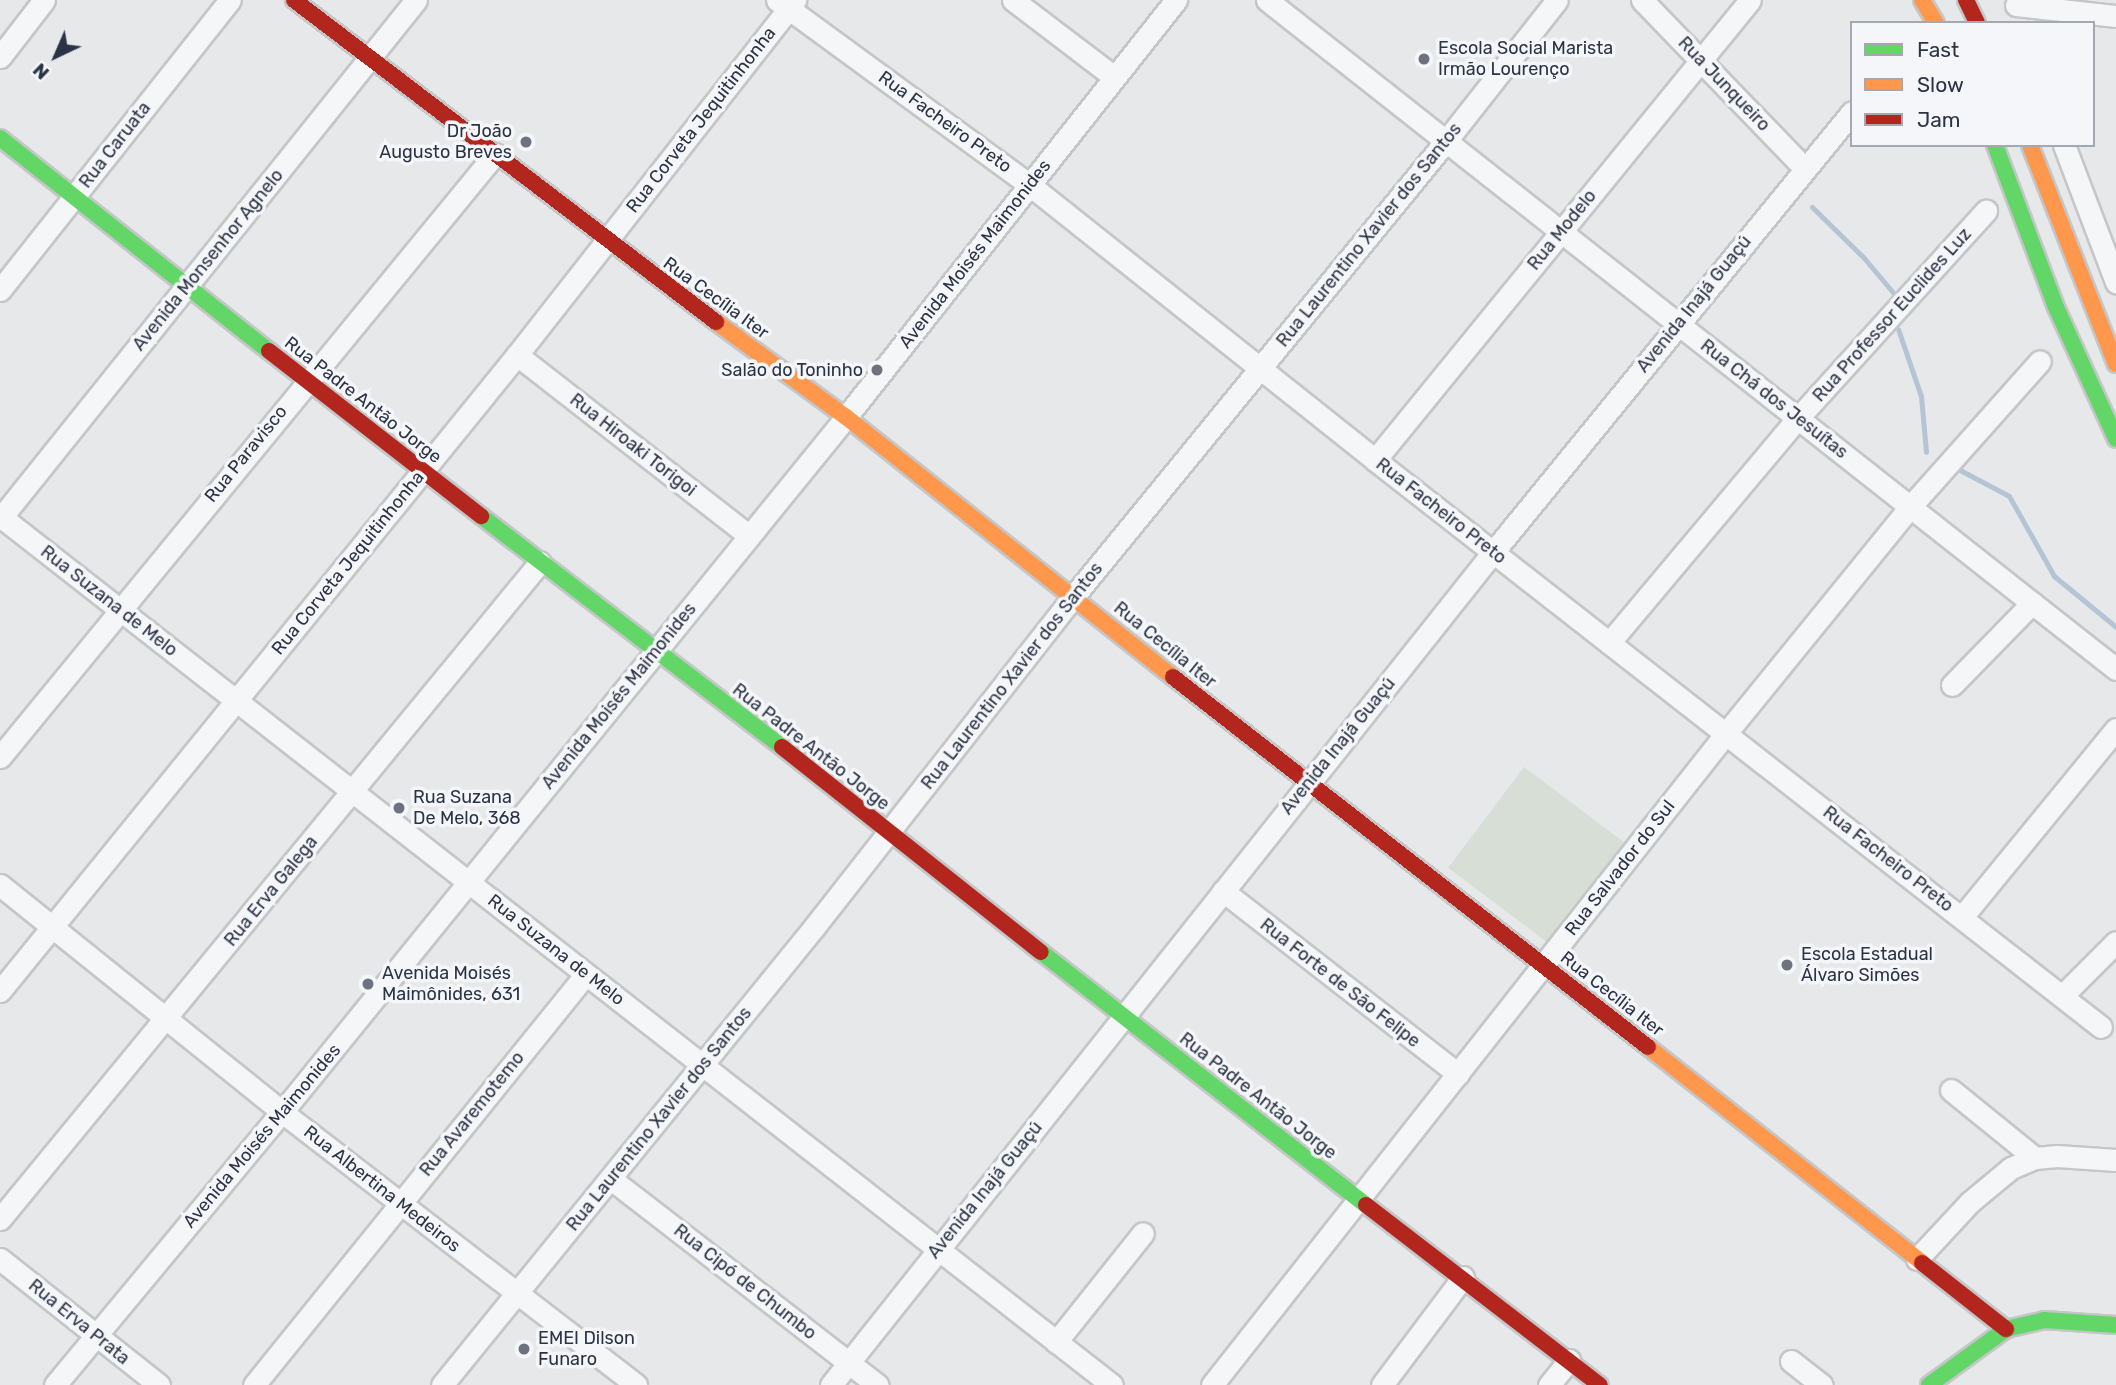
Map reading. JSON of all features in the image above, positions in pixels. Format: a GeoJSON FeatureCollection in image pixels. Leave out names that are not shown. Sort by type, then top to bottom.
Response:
{"type":"FeatureCollection","features":[{"type":"Feature","properties":{"kind":"street"},"geometry":{"type":"LineString","coordinates":[[0,57],[44,0]]}},
{"type":"Feature","properties":{"kind":"street","name":"Rua Caruata"},"geometry":{"type":"LineString","coordinates":[[0,290],[230,0]]}},
{"type":"Feature","properties":{"kind":"street","name":"Rua Cecília Iter"},"geometry":{"type":"LineString","coordinates":[[294,0],[371,56],[608,241],[846,417],[1308,784],[1544,965],[2006,1329]]}},
{"type":"Feature","properties":{"kind":"street","name":"Avenida Monsenhor Agnelo"},"geometry":{"type":"LineString","coordinates":[[1,518],[416,0]]}},
{"type":"Feature","properties":{"kind":"street"},"geometry":{"type":"LineString","coordinates":[[1013,0],[1114,78]]}},
{"type":"Feature","properties":{"kind":"street","name":"Avenida Moisés Maimonides"},"geometry":{"type":"LineString","coordinates":[[55,1385],[469,883],[1031,186],[1176,0]]}},
{"type":"Feature","properties":{"kind":"street","name":"Rua Chá dos Jesuítas"},"geometry":{"type":"LineString","coordinates":[[1267,0],[2116,669]]}},
{"type":"Feature","properties":{"kind":"street","name":"Rua Laurentino Xavier dos Santos"},"geometry":{"type":"LineString","coordinates":[[442,1385],[703,1065],[1073,597],[1558,0]]}},
{"type":"Feature","properties":{"kind":"street","name":"Rua Junqueiro"},"geometry":{"type":"LineString","coordinates":[[1642,0],[1805,169]]}},
{"type":"Feature","properties":{"kind":"street","name":"Rua Modelo"},"geometry":{"type":"LineString","coordinates":[[1375,460],[1749,0]]}},
{"type":"Feature","properties":{"kind":"street"},"geometry":{"type":"LineString","coordinates":[[1922,0],[1935,21]]}},
{"type":"Feature","properties":{"kind":"street"},"geometry":{"type":"LineString","coordinates":[[1966,0],[1976,21]]}},
{"type":"Feature","properties":{"kind":"street","name":"Rua Facheiro Preto"},"geometry":{"type":"LineString","coordinates":[[787,3],[1031,186],[1375,460],[1727,732],[2101,1027]]}},
{"type":"Feature","properties":{"kind":"street","name":"Rua Corveta Jequitinhonha"},"geometry":{"type":"LineString","coordinates":[[0,991],[608,241],[787,3]]}},
{"type":"Feature","properties":{"kind":"street"},"geometry":{"type":"LineString","coordinates":[[2018,9],[2116,16]]}},
{"type":"Feature","properties":{"kind":"street","name":"Avenida Inajá Guaçú"},"geometry":{"type":"LineString","coordinates":[[831,1385],[1494,551],[1850,114]]}},
{"type":"Feature","properties":{"kind":"street","name":"Rua Padre Antão Jorge"},"geometry":{"type":"LineString","coordinates":[[0,138],[655,652],[890,831],[1123,1017],[1600,1385]]}},
{"type":"Feature","properties":{"kind":"street"},"geometry":{"type":"LineString","coordinates":[[1996,147],[2055,305],[2116,439]]}},
{"type":"Feature","properties":{"kind":"street"},"geometry":{"type":"LineString","coordinates":[[2031,147],[2116,364]]}},
{"type":"Feature","properties":{"kind":"street"},"geometry":{"type":"LineString","coordinates":[[2065,147],[2116,282]]}},
{"type":"Feature","properties":{"kind":"street","name":"Rua Paravisco"},"geometry":{"type":"LineString","coordinates":[[0,757],[306,380],[495,153]]}},
{"type":"Feature","properties":{"kind":"street","name":"Rua Professor Euclides Luz"},"geometry":{"type":"LineString","coordinates":[[1609,643],[1798,418],[1986,211]]}},
{"type":"Feature","properties":{"kind":"street","name":"Rua Hiroaki Torigoi"},"geometry":{"type":"LineString","coordinates":[[517,355],[748,535]]}},
{"type":"Feature","properties":{"kind":"street","name":"Rua Salvador do Sul"},"geometry":{"type":"LineString","coordinates":[[1212,1385],[1727,732],[1910,507],[2040,361]]}},
{"type":"Feature","properties":{"kind":"street","name":"Rua Suzana de Melo"},"geometry":{"type":"LineString","coordinates":[[1,518],[1112,1385]]}},
{"type":"Feature","properties":{"kind":"street","name":"Rua Erva Galega"},"geometry":{"type":"LineString","coordinates":[[0,1219],[540,562]]}},
{"type":"Feature","properties":{"kind":"street"},"geometry":{"type":"LineString","coordinates":[[1952,685],[2032,603]]}},
{"type":"Feature","properties":{"kind":"street"},"geometry":{"type":"LineString","coordinates":[[1962,917],[2116,729]]}},
{"type":"Feature","properties":{"kind":"street","name":"Rua Albertina Medeiros"},"geometry":{"type":"LineString","coordinates":[[0,885],[282,1112],[636,1385]]}},
{"type":"Feature","properties":{"kind":"street","name":"Rua Forte de São Felipe"},"geometry":{"type":"LineString","coordinates":[[1223,891],[1458,1074]]}},
{"type":"Feature","properties":{"kind":"street"},"geometry":{"type":"LineString","coordinates":[[2062,996],[2116,942]]}},
{"type":"Feature","properties":{"kind":"street","name":"Rua Avaremotemo"},"geometry":{"type":"LineString","coordinates":[[254,1385],[586,974]]}},
{"type":"Feature","properties":{"kind":"street"},"geometry":{"type":"LineString","coordinates":[[1951,1090],[2035,1158]]}},
{"type":"Feature","properties":{"kind":"street"},"geometry":{"type":"LineString","coordinates":[[1917,1259],[1990,1183],[2011,1168],[2035,1158],[2057,1156],[2116,1160]]}},
{"type":"Feature","properties":{"kind":"street","name":"Rua Cipó de Chumbo"},"geometry":{"type":"LineString","coordinates":[[611,1179],[878,1385]]}},
{"type":"Feature","properties":{"kind":"street"},"geometry":{"type":"LineString","coordinates":[[1056,1342],[1143,1233]]}},
{"type":"Feature","properties":{"kind":"street","name":"Rua Erva Prata"},"geometry":{"type":"LineString","coordinates":[[0,1259],[159,1385]]}},
{"type":"Feature","properties":{"kind":"street"},"geometry":{"type":"LineString","coordinates":[[1382,1385],[1463,1278]]}},
{"type":"Feature","properties":{"kind":"street"},"geometry":{"type":"LineString","coordinates":[[1929,1385],[2006,1329],[2044,1320],[2116,1325]]}},
{"type":"Feature","properties":{"kind":"street"},"geometry":{"type":"LineString","coordinates":[[1549,1385],[1569,1360]]}},
{"type":"Feature","properties":{"kind":"street"},"geometry":{"type":"LineString","coordinates":[[1791,1361],[1822,1385]]}},
{"type":"Feature","properties":{"kind":"shaded area"},"geometry":{"type":"Polygon","coordinates":[[[1524,767],[1625,843],[1549,943],[1448,868],[1524,767]]]}},
{"type":"Feature","properties":{"kind":"waterway"},"geometry":{"type":"LineString","coordinates":[[1812,207],[1864,258],[1896,296]]}},
{"type":"Feature","properties":{"kind":"waterway"},"geometry":{"type":"LineString","coordinates":[[1898,329],[1921,396],[1926,452]]}},
{"type":"Feature","properties":{"kind":"waterway"},"geometry":{"type":"LineString","coordinates":[[1960,470],[2009,496],[2054,576],[2116,627]]}},
{"type":"Feature","properties":{"kind":"traffic: fast"},"geometry":{"type":"LineString","coordinates":[[0,138],[269,351]]}},
{"type":"Feature","properties":{"kind":"traffic: fast"},"geometry":{"type":"LineString","coordinates":[[1996,147],[2055,305],[2116,439]]}},
{"type":"Feature","properties":{"kind":"traffic: fast"},"geometry":{"type":"LineString","coordinates":[[481,516],[782,747]]}},
{"type":"Feature","properties":{"kind":"traffic: fast"},"geometry":{"type":"LineString","coordinates":[[1041,952],[1366,1205]]}},
{"type":"Feature","properties":{"kind":"traffic: fast"},"geometry":{"type":"LineString","coordinates":[[1929,1385],[2006,1329],[2044,1320],[2116,1325]]}},
{"type":"Feature","properties":{"kind":"traffic: slow"},"geometry":{"type":"LineString","coordinates":[[1922,0],[1935,21]]}},
{"type":"Feature","properties":{"kind":"traffic: slow"},"geometry":{"type":"LineString","coordinates":[[2031,147],[2116,364]]}},
{"type":"Feature","properties":{"kind":"traffic: slow"},"geometry":{"type":"LineString","coordinates":[[716,322],[846,417],[1173,677]]}},
{"type":"Feature","properties":{"kind":"traffic: slow"},"geometry":{"type":"LineString","coordinates":[[1648,1047],[1922,1263]]}},
{"type":"Feature","properties":{"kind":"traffic: jam"},"geometry":{"type":"LineString","coordinates":[[294,0],[716,322]]}},
{"type":"Feature","properties":{"kind":"traffic: jam"},"geometry":{"type":"LineString","coordinates":[[1966,0],[1976,21]]}},
{"type":"Feature","properties":{"kind":"traffic: jam"},"geometry":{"type":"LineString","coordinates":[[269,351],[481,516]]}},
{"type":"Feature","properties":{"kind":"traffic: jam"},"geometry":{"type":"LineString","coordinates":[[1173,677],[1648,1047]]}},
{"type":"Feature","properties":{"kind":"traffic: jam"},"geometry":{"type":"LineString","coordinates":[[782,747],[1041,952]]}},
{"type":"Feature","properties":{"kind":"traffic: jam"},"geometry":{"type":"LineString","coordinates":[[1366,1205],[1600,1385]]}},
{"type":"Feature","properties":{"kind":"traffic: jam"},"geometry":{"type":"LineString","coordinates":[[1922,1263],[2006,1329]]}},
{"type":"Feature","properties":{"kind":"place","name":"Escola Social Marista Irmão Lourenço"},"geometry":{"type":"Point","coordinates":[1424,59]}},
{"type":"Feature","properties":{"kind":"place","name":"Dr João Augusto Breves"},"geometry":{"type":"Point","coordinates":[526,142]}},
{"type":"Feature","properties":{"kind":"place","name":"Salão do Toninho"},"geometry":{"type":"Point","coordinates":[877,370]}},
{"type":"Feature","properties":{"kind":"place","name":"Rua Suzana De Melo, 368"},"geometry":{"type":"Point","coordinates":[399,808]}},
{"type":"Feature","properties":{"kind":"place","name":"Escola Estadual Álvaro Simões"},"geometry":{"type":"Point","coordinates":[1787,965]}},
{"type":"Feature","properties":{"kind":"place","name":"Avenida Moisés Maimônides, 631"},"geometry":{"type":"Point","coordinates":[368,984]}},
{"type":"Feature","properties":{"kind":"place","name":"EMEI Dilson Funaro"},"geometry":{"type":"Point","coordinates":[524,1349]}}]}
